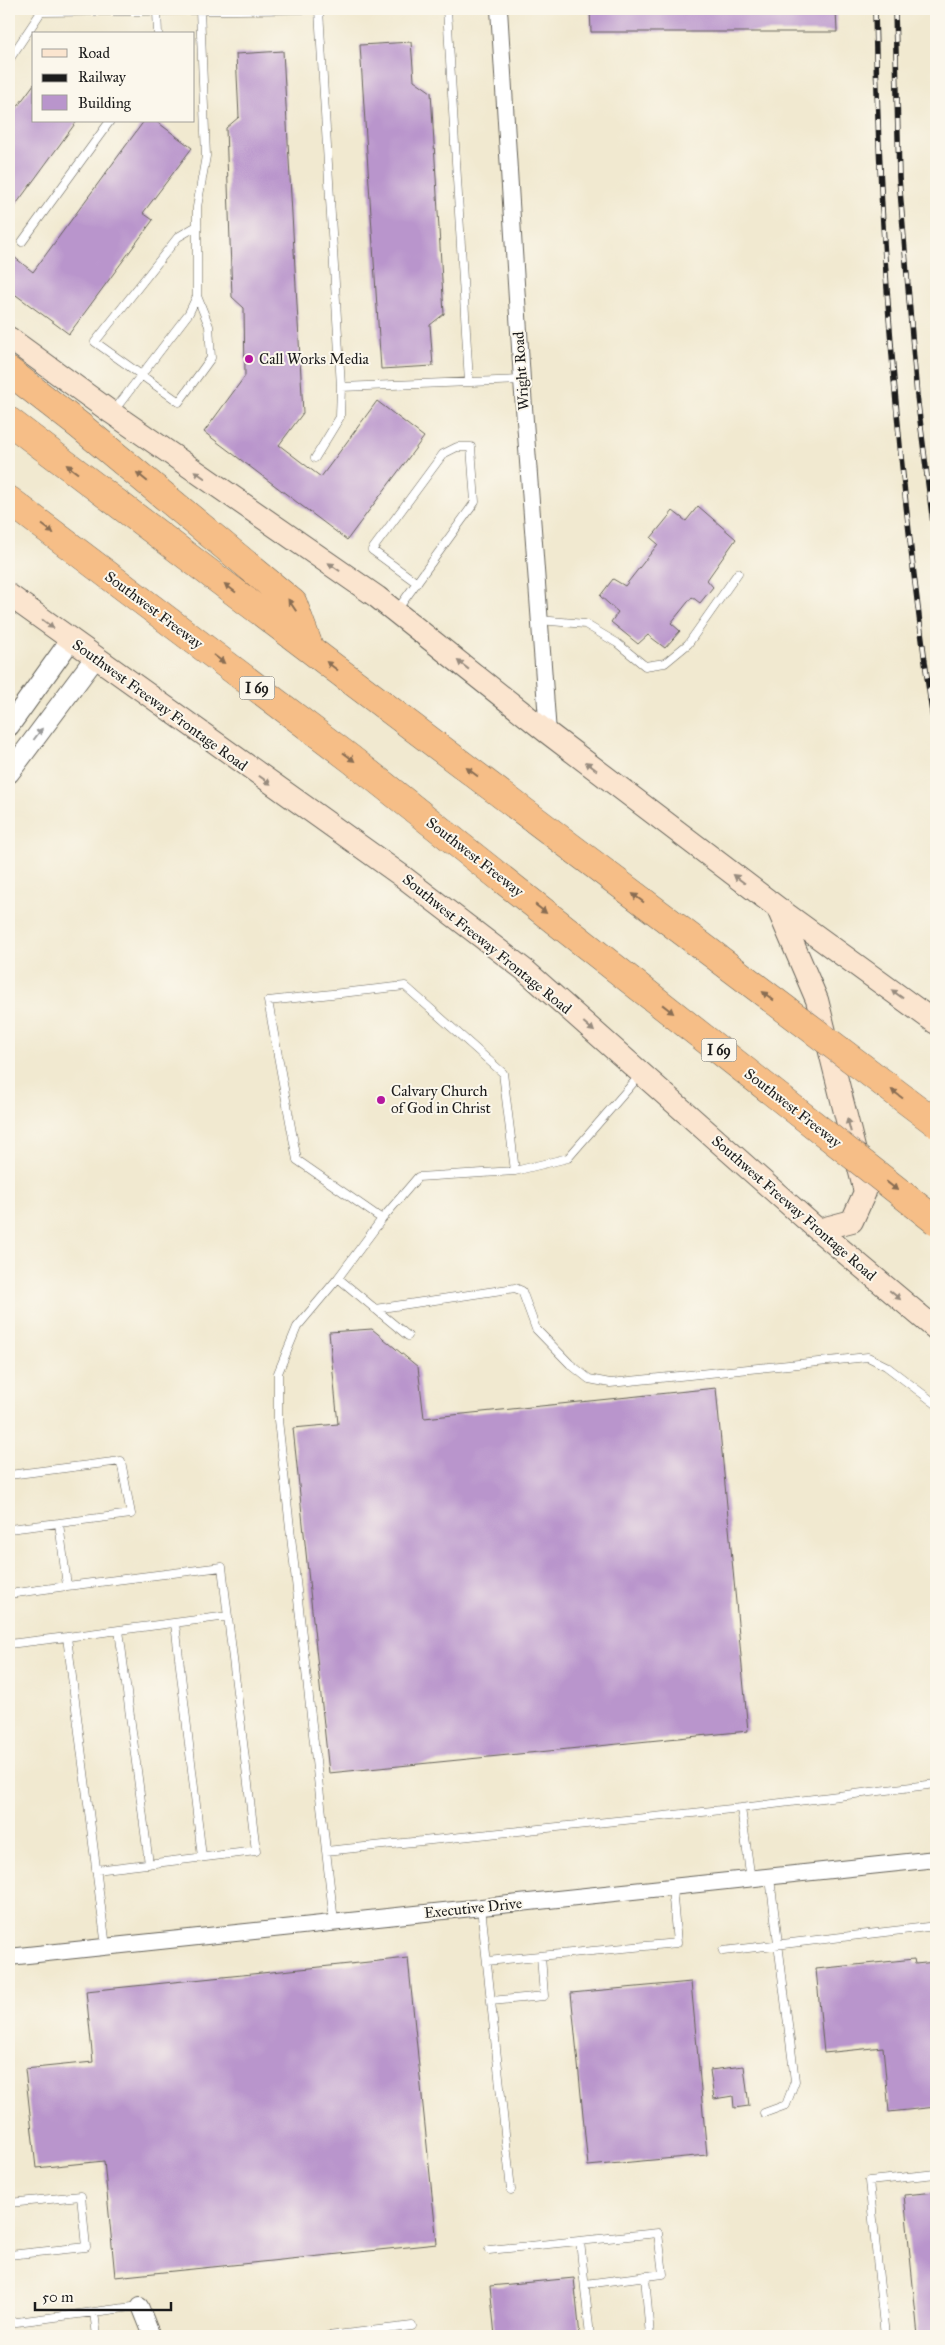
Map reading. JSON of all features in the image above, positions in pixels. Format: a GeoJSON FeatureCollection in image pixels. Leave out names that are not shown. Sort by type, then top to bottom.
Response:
{"type":"FeatureCollection","features":[{"type":"Feature","properties":{"kind":"highway"},"geometry":{"type":"LineString","coordinates":[[9,371],[80,426],[293,603],[310,649]]}},
{"type":"Feature","properties":{"kind":"highway"},"geometry":{"type":"LineString","coordinates":[[9,420],[936,1123]]}},
{"type":"Feature","properties":{"kind":"highway","name":"Southwest Freeway"},"geometry":{"type":"LineString","coordinates":[[9,500],[351,759],[936,1221]]}},
{"type":"Feature","properties":{"kind":"main road"},"geometry":{"type":"LineString","coordinates":[[9,338],[112,413],[396,612],[548,733],[778,908],[936,1023]]}},
{"type":"Feature","properties":{"kind":"main road","name":"Southwest Freeway Frontage Road"},"geometry":{"type":"LineString","coordinates":[[9,595],[70,641],[402,876],[526,972],[818,1230],[936,1329]]}},
{"type":"Feature","properties":{"kind":"main road"},"geometry":{"type":"LineString","coordinates":[[778,908],[817,1000],[865,1192],[852,1221],[818,1230]]}},
{"type":"Feature","properties":{"kind":"street","name":"Wright Road"},"geometry":{"type":"LineString","coordinates":[[499,9],[522,380],[548,733]]}},
{"type":"Feature","properties":{"kind":"street"},"geometry":{"type":"LineString","coordinates":[[9,726],[70,641]]}},
{"type":"Feature","properties":{"kind":"street"},"geometry":{"type":"LineString","coordinates":[[9,773],[95,658]]}},
{"type":"Feature","properties":{"kind":"street","name":"Executive Drive"},"geometry":{"type":"LineString","coordinates":[[9,1957],[752,1880],[936,1859]]}},
{"type":"Feature","properties":{"kind":"street"},"geometry":{"type":"LineString","coordinates":[[140,2306],[152,2336]]}},
{"type":"Feature","properties":{"kind":"lane"},"geometry":{"type":"LineString","coordinates":[[9,60],[39,11],[157,12],[339,9]]}},
{"type":"Feature","properties":{"kind":"lane"},"geometry":{"type":"LineString","coordinates":[[448,9],[469,382]]}},
{"type":"Feature","properties":{"kind":"lane"},"geometry":{"type":"LineString","coordinates":[[197,226],[178,237],[95,342],[179,402],[211,358],[209,326],[197,296],[197,226],[197,207],[206,156],[200,10]]}},
{"type":"Feature","properties":{"kind":"lane"},"geometry":{"type":"LineString","coordinates":[[316,458],[340,417],[342,387],[320,10]]}},
{"type":"Feature","properties":{"kind":"lane"},"geometry":{"type":"LineString","coordinates":[[157,12],[158,32]]}},
{"type":"Feature","properties":{"kind":"lane"},"geometry":{"type":"LineString","coordinates":[[22,242],[109,122]]}},
{"type":"Feature","properties":{"kind":"lane"},"geometry":{"type":"LineString","coordinates":[[112,413],[189,313],[197,296]]}},
{"type":"Feature","properties":{"kind":"lane"},"geometry":{"type":"LineString","coordinates":[[342,387],[522,380]]}},
{"type":"Feature","properties":{"kind":"lane"},"geometry":{"type":"LineString","coordinates":[[396,612],[475,502],[471,447],[457,447],[443,454],[372,550],[416,583]]}},
{"type":"Feature","properties":{"kind":"lane"},"geometry":{"type":"LineString","coordinates":[[539,620],[584,624],[617,643],[645,666],[665,663],[688,644],[738,572]]}},
{"type":"Feature","properties":{"kind":"lane"},"geometry":{"type":"LineString","coordinates":[[382,1218],[297,1160],[268,1002],[405,986],[503,1073],[515,1171]]}},
{"type":"Feature","properties":{"kind":"lane"},"geometry":{"type":"LineString","coordinates":[[334,1922],[278,1420],[278,1372],[297,1327],[338,1278],[382,1218],[418,1177],[515,1171],[568,1158],[641,1073]]}},
{"type":"Feature","properties":{"kind":"lane"},"geometry":{"type":"LineString","coordinates":[[338,1278],[408,1336]]}},
{"type":"Feature","properties":{"kind":"lane"},"geometry":{"type":"LineString","coordinates":[[375,1309],[515,1288],[522,1291],[536,1329],[570,1364],[589,1380],[610,1383],[868,1356],[886,1366],[936,1404]]}},
{"type":"Feature","properties":{"kind":"lane"},"geometry":{"type":"LineString","coordinates":[[9,1475],[121,1461],[131,1514],[9,1529]]}},
{"type":"Feature","properties":{"kind":"lane"},"geometry":{"type":"LineString","coordinates":[[59,1523],[67,1586]]}},
{"type":"Feature","properties":{"kind":"lane"},"geometry":{"type":"LineString","coordinates":[[9,1594],[222,1567],[256,1851],[96,1870]]}},
{"type":"Feature","properties":{"kind":"lane"},"geometry":{"type":"LineString","coordinates":[[9,1644],[228,1616]]}},
{"type":"Feature","properties":{"kind":"lane"},"geometry":{"type":"LineString","coordinates":[[174,1623],[202,1857]]}},
{"type":"Feature","properties":{"kind":"lane"},"geometry":{"type":"LineString","coordinates":[[119,1630],[149,1864]]}},
{"type":"Feature","properties":{"kind":"lane"},"geometry":{"type":"LineString","coordinates":[[67,1637],[106,1947]]}},
{"type":"Feature","properties":{"kind":"lane"},"geometry":{"type":"LineString","coordinates":[[326,1851],[741,1808],[936,1784]]}},
{"type":"Feature","properties":{"kind":"lane"},"geometry":{"type":"LineString","coordinates":[[741,1808],[752,1880]]}},
{"type":"Feature","properties":{"kind":"lane"},"geometry":{"type":"LineString","coordinates":[[764,2113],[786,2105],[795,2082],[770,1878]]}},
{"type":"Feature","properties":{"kind":"lane"},"geometry":{"type":"LineString","coordinates":[[486,1961],[678,1943],[672,1888]]}},
{"type":"Feature","properties":{"kind":"lane"},"geometry":{"type":"LineString","coordinates":[[481,1908],[511,2190]]}},
{"type":"Feature","properties":{"kind":"lane"},"geometry":{"type":"LineString","coordinates":[[723,1951],[936,1926]]}},
{"type":"Feature","properties":{"kind":"lane"},"geometry":{"type":"LineString","coordinates":[[491,2001],[544,1996],[541,1956]]}},
{"type":"Feature","properties":{"kind":"lane"},"geometry":{"type":"LineString","coordinates":[[885,2336],[869,2181],[936,2174]]}},
{"type":"Feature","properties":{"kind":"lane"},"geometry":{"type":"LineString","coordinates":[[9,2203],[81,2196],[86,2247],[9,2255]]}},
{"type":"Feature","properties":{"kind":"lane"},"geometry":{"type":"LineString","coordinates":[[489,2250],[658,2233],[663,2274],[585,2284]]}},
{"type":"Feature","properties":{"kind":"lane"},"geometry":{"type":"LineString","coordinates":[[580,2241],[590,2336]]}},
{"type":"Feature","properties":{"kind":"lane"},"geometry":{"type":"LineString","coordinates":[[645,2276],[650,2336]]}},
{"type":"Feature","properties":{"kind":"lane"},"geometry":{"type":"LineString","coordinates":[[9,2323],[140,2306]]}},
{"type":"Feature","properties":{"kind":"lane"},"geometry":{"type":"LineString","coordinates":[[94,2312],[97,2336]]}},
{"type":"Feature","properties":{"kind":"lane"},"geometry":{"type":"LineString","coordinates":[[328,2336],[412,2326]]}},
{"type":"Feature","properties":{"kind":"building"},"geometry":{"type":"Polygon","coordinates":[[[590,9],[836,9],[837,32],[591,32],[590,9]]]}},
{"type":"Feature","properties":{"kind":"building"},"geometry":{"type":"Polygon","coordinates":[[[411,42],[414,80],[431,92],[444,314],[430,325],[433,366],[381,369],[360,45],[411,42]]]}},
{"type":"Feature","properties":{"kind":"building"},"geometry":{"type":"Polygon","coordinates":[[[283,51],[303,413],[279,445],[321,477],[377,401],[424,437],[347,540],[204,432],[245,376],[244,308],[232,297],[226,128],[239,117],[236,54],[283,51]]]}},
{"type":"Feature","properties":{"kind":"building"},"geometry":{"type":"Polygon","coordinates":[[[32,87],[32,122],[76,122],[9,214],[9,118],[32,87]]]}},
{"type":"Feature","properties":{"kind":"building"},"geometry":{"type":"Polygon","coordinates":[[[143,122],[157,122],[192,148],[143,213],[153,220],[69,334],[9,290],[9,253],[33,272],[143,122]]]}},
{"type":"Feature","properties":{"kind":"building"},"geometry":{"type":"Polygon","coordinates":[[[698,506],[736,539],[707,580],[713,587],[700,603],[692,597],[671,623],[680,631],[665,648],[648,635],[638,644],[611,622],[618,612],[600,596],[613,579],[625,586],[658,544],[651,538],[673,511],[686,521],[698,506]]]}},
{"type":"Feature","properties":{"kind":"building"},"geometry":{"type":"Polygon","coordinates":[[[372,1329],[418,1367],[424,1418],[716,1388],[748,1731],[329,1773],[293,1428],[338,1424],[329,1332],[372,1329]]]}},
{"type":"Feature","properties":{"kind":"building"},"geometry":{"type":"Polygon","coordinates":[[[408,1958],[437,2244],[115,2277],[104,2161],[36,2168],[25,2069],[93,2062],[86,1991],[408,1958]]]}},
{"type":"Feature","properties":{"kind":"building"},"geometry":{"type":"Polygon","coordinates":[[[914,1959],[915,1964],[936,1962],[936,2107],[889,2112],[883,2047],[824,2053],[816,1969],[914,1959]]]}},
{"type":"Feature","properties":{"kind":"building"},"geometry":{"type":"Polygon","coordinates":[[[691,1982],[707,2155],[588,2166],[571,1993],[691,1982]]]}},
{"type":"Feature","properties":{"kind":"building"},"geometry":{"type":"Polygon","coordinates":[[[744,2066],[749,2106],[734,2108],[733,2096],[714,2099],[710,2070],[744,2066]]]}},
{"type":"Feature","properties":{"kind":"building"},"geometry":{"type":"Polygon","coordinates":[[[936,2192],[936,2336],[918,2336],[904,2195],[936,2192]]]}},
{"type":"Feature","properties":{"kind":"building"},"geometry":{"type":"Polygon","coordinates":[[[574,2278],[580,2336],[495,2336],[490,2286],[574,2278]]]}},
{"type":"Feature","properties":{"kind":"railway"},"geometry":{"type":"LineString","coordinates":[[875,9],[881,193],[894,375],[912,557],[936,740]]}},
{"type":"Feature","properties":{"kind":"railway"},"geometry":{"type":"LineString","coordinates":[[895,9],[899,178],[917,396],[936,547]]}},
{"type":"Feature","properties":{"kind":"place","name":"Call Works Media"},"geometry":{"type":"Point","coordinates":[249,359]}},
{"type":"Feature","properties":{"kind":"place","name":"Calvary Church of God in Christ"},"geometry":{"type":"Point","coordinates":[381,1100]}}]}
